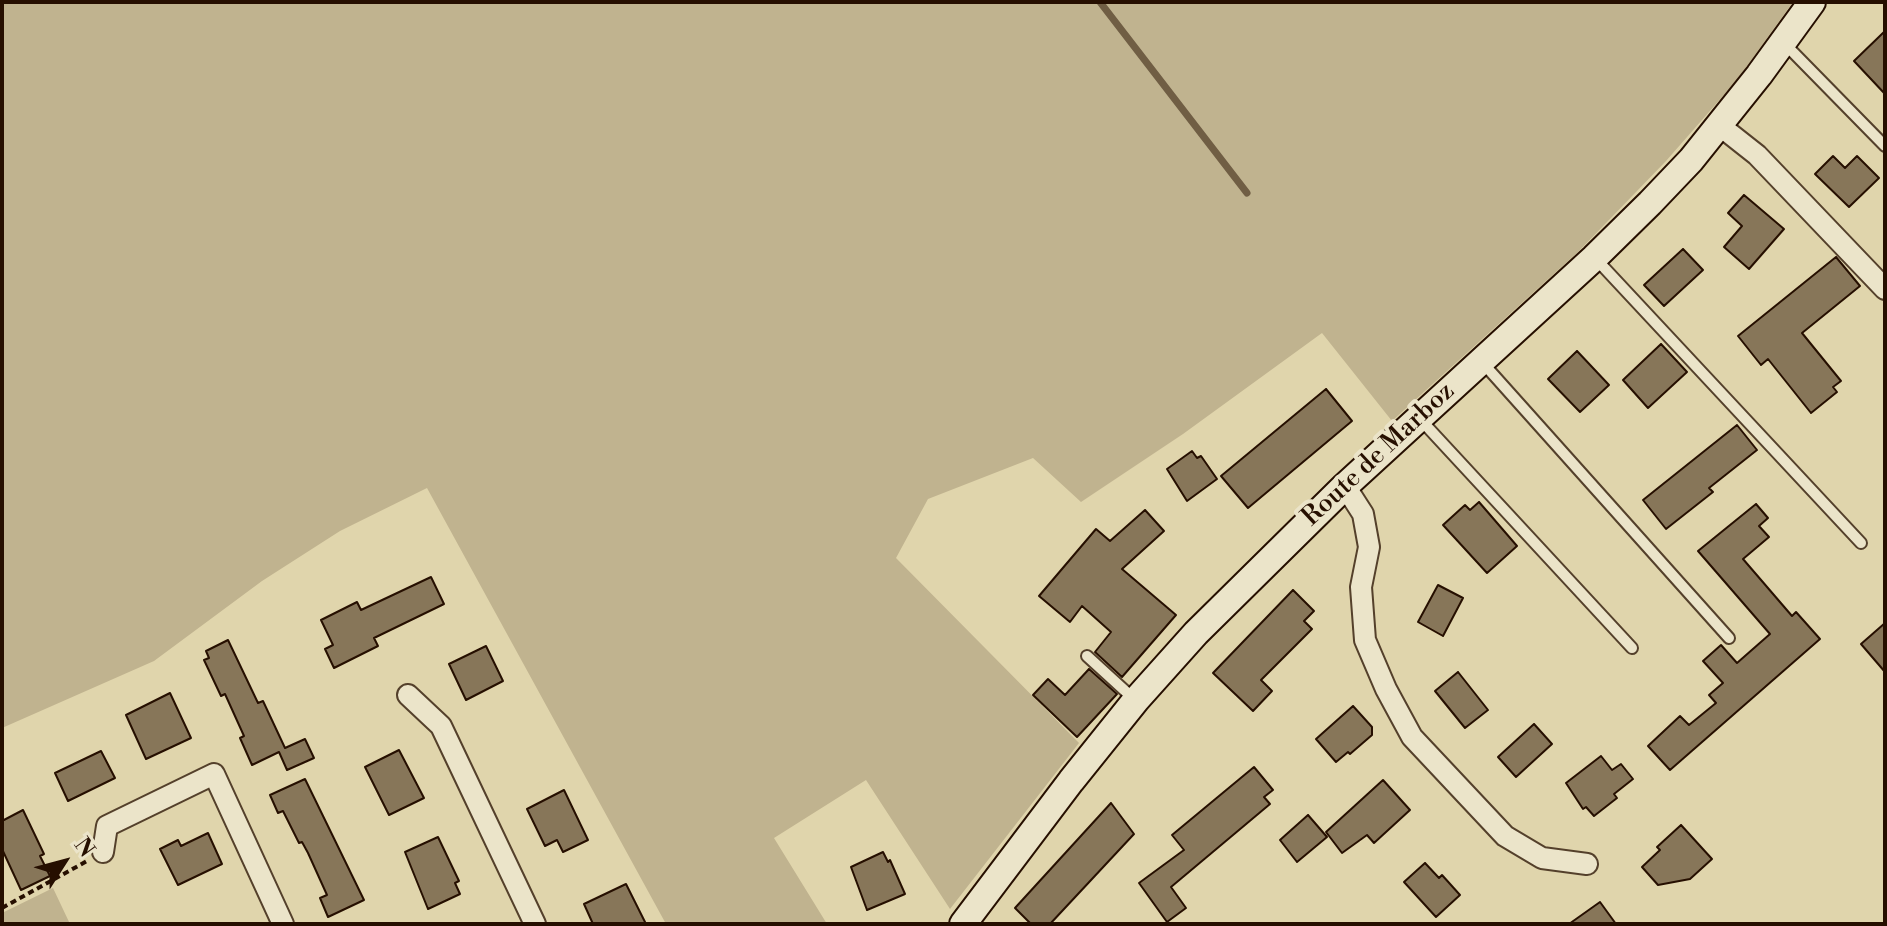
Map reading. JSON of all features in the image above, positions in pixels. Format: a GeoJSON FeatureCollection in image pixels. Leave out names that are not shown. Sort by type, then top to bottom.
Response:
{"type":"FeatureCollection","features":[{"type":"Feature","properties":{"kind":"main road","name":"Route de Marboz"},"geometry":{"type":"LineString","coordinates":[[963,924],[1136,700],[1196,633],[1345,486],[1594,258],[1660,193],[1719,125],[1812,2]]}},
{"type":"Feature","properties":{"kind":"street"},"geometry":{"type":"LineString","coordinates":[[1719,125],[1757,155],[1885,289]]}},
{"type":"Feature","properties":{"kind":"street"},"geometry":{"type":"LineString","coordinates":[[1345,486],[1363,514],[1369,547],[1361,587],[1365,640],[1386,689],[1412,737],[1505,836],[1542,858],[1587,864]]}},
{"type":"Feature","properties":{"kind":"street"},"geometry":{"type":"LineString","coordinates":[[408,695],[441,726],[535,924]]}},
{"type":"Feature","properties":{"kind":"street"},"geometry":{"type":"LineString","coordinates":[[103,852],[107,826],[214,774],[283,924]]}},
{"type":"Feature","properties":{"kind":"lane"},"geometry":{"type":"LineString","coordinates":[[1783,42],[1885,146]]}},
{"type":"Feature","properties":{"kind":"lane"},"geometry":{"type":"LineString","coordinates":[[1594,258],[1861,543]]}},
{"type":"Feature","properties":{"kind":"lane"},"geometry":{"type":"LineString","coordinates":[[1481,360],[1729,638]]}},
{"type":"Feature","properties":{"kind":"lane"},"geometry":{"type":"LineString","coordinates":[[1419,418],[1632,648]]}},
{"type":"Feature","properties":{"kind":"lane"},"geometry":{"type":"LineString","coordinates":[[1087,656],[1136,700]]}},
{"type":"Feature","properties":{"kind":"path"},"geometry":{"type":"LineString","coordinates":[[2,908],[103,852]]}},
{"type":"Feature","properties":{"kind":"shaded area"},"geometry":{"type":"Polygon","coordinates":[[[2,2],[1793,2],[1737,80],[1666,161],[1578,252],[1392,421],[1322,333],[1183,434],[1081,502],[1033,458],[928,499],[896,558],[1079,743],[950,909],[866,780],[774,838],[827,924],[666,924],[427,488],[340,531],[262,581],[154,661],[2,728],[2,2]]]}},
{"type":"Feature","properties":{"kind":"shaded area"},"geometry":{"type":"Polygon","coordinates":[[[53,888],[70,924],[2,924],[2,913],[53,888]]]}},
{"type":"Feature","properties":{"kind":"building"},"geometry":{"type":"Polygon","coordinates":[[[1885,31],[1885,94],[1854,61],[1885,31]]]}},
{"type":"Feature","properties":{"kind":"building"},"geometry":{"type":"Polygon","coordinates":[[[1833,156],[1845,168],[1857,156],[1879,178],[1849,207],[1815,174],[1833,156]]]}},
{"type":"Feature","properties":{"kind":"building"},"geometry":{"type":"Polygon","coordinates":[[[1744,195],[1784,229],[1749,269],[1724,247],[1742,226],[1728,213],[1744,195]]]}},
{"type":"Feature","properties":{"kind":"building"},"geometry":{"type":"Polygon","coordinates":[[[1683,249],[1703,270],[1664,306],[1644,285],[1683,249]]]}},
{"type":"Feature","properties":{"kind":"building"},"geometry":{"type":"Polygon","coordinates":[[[1836,257],[1860,286],[1802,333],[1841,381],[1833,387],[1837,392],[1811,413],[1768,359],[1761,365],[1738,336],[1836,257]]]}},
{"type":"Feature","properties":{"kind":"building"},"geometry":{"type":"Polygon","coordinates":[[[1661,344],[1687,372],[1648,408],[1623,380],[1661,344]]]}},
{"type":"Feature","properties":{"kind":"building"},"geometry":{"type":"Polygon","coordinates":[[[1577,351],[1609,385],[1580,412],[1548,379],[1577,351]]]}},
{"type":"Feature","properties":{"kind":"building"},"geometry":{"type":"Polygon","coordinates":[[[1326,389],[1352,421],[1248,508],[1221,476],[1326,389]]]}},
{"type":"Feature","properties":{"kind":"building"},"geometry":{"type":"Polygon","coordinates":[[[1737,425],[1757,450],[1709,488],[1713,492],[1666,529],[1643,500],[1737,425]]]}},
{"type":"Feature","properties":{"kind":"building"},"geometry":{"type":"Polygon","coordinates":[[[1192,451],[1197,458],[1201,456],[1217,479],[1187,501],[1167,469],[1192,451]]]}},
{"type":"Feature","properties":{"kind":"building"},"geometry":{"type":"Polygon","coordinates":[[[1479,502],[1517,546],[1487,573],[1443,525],[1465,505],[1470,510],[1479,502]]]}},
{"type":"Feature","properties":{"kind":"building"},"geometry":{"type":"Polygon","coordinates":[[[1756,504],[1768,518],[1759,526],[1769,537],[1743,559],[1792,616],[1796,612],[1820,639],[1670,770],[1648,746],[1680,716],[1689,725],[1716,703],[1709,695],[1723,683],[1703,661],[1721,645],[1737,663],[1770,634],[1698,551],[1756,504]]]}},
{"type":"Feature","properties":{"kind":"building"},"geometry":{"type":"Polygon","coordinates":[[[1145,510],[1164,531],[1122,569],[1176,615],[1122,677],[1095,652],[1111,632],[1082,606],[1070,622],[1039,596],[1096,529],[1110,541],[1145,510]]]}},
{"type":"Feature","properties":{"kind":"building"},"geometry":{"type":"Polygon","coordinates":[[[431,577],[444,604],[374,638],[378,646],[334,668],[325,649],[333,645],[321,620],[357,602],[361,610],[431,577]]]}},
{"type":"Feature","properties":{"kind":"building"},"geometry":{"type":"Polygon","coordinates":[[[1438,585],[1463,598],[1443,636],[1418,622],[1438,585]]]}},
{"type":"Feature","properties":{"kind":"building"},"geometry":{"type":"Polygon","coordinates":[[[1293,590],[1314,611],[1304,621],[1312,629],[1261,680],[1272,691],[1253,711],[1213,673],[1293,590]]]}},
{"type":"Feature","properties":{"kind":"building"},"geometry":{"type":"Polygon","coordinates":[[[1885,623],[1885,672],[1861,644],[1885,623]]]}},
{"type":"Feature","properties":{"kind":"building"},"geometry":{"type":"Polygon","coordinates":[[[228,640],[258,703],[263,701],[285,748],[305,739],[314,758],[287,770],[279,752],[252,765],[240,738],[244,736],[225,694],[221,696],[204,660],[209,658],[206,651],[228,640]]]}},
{"type":"Feature","properties":{"kind":"building"},"geometry":{"type":"Polygon","coordinates":[[[486,646],[503,681],[466,700],[449,664],[486,646]]]}},
{"type":"Feature","properties":{"kind":"building"},"geometry":{"type":"Polygon","coordinates":[[[1089,669],[1117,694],[1077,737],[1033,695],[1048,679],[1065,695],[1089,669]]]}},
{"type":"Feature","properties":{"kind":"building"},"geometry":{"type":"Polygon","coordinates":[[[1458,672],[1488,710],[1465,728],[1435,691],[1458,672]]]}},
{"type":"Feature","properties":{"kind":"building"},"geometry":{"type":"Polygon","coordinates":[[[170,693],[191,738],[146,759],[126,715],[170,693]]]}},
{"type":"Feature","properties":{"kind":"building"},"geometry":{"type":"Polygon","coordinates":[[[1353,706],[1372,727],[1372,735],[1336,762],[1316,739],[1353,706]]]}},
{"type":"Feature","properties":{"kind":"building"},"geometry":{"type":"Polygon","coordinates":[[[1534,724],[1552,744],[1516,777],[1498,757],[1534,724]]]}},
{"type":"Feature","properties":{"kind":"building"},"geometry":{"type":"Polygon","coordinates":[[[399,750],[424,798],[389,815],[365,767],[399,750]]]}},
{"type":"Feature","properties":{"kind":"building"},"geometry":{"type":"Polygon","coordinates":[[[101,751],[115,778],[68,801],[55,773],[101,751]]]}},
{"type":"Feature","properties":{"kind":"building"},"geometry":{"type":"Polygon","coordinates":[[[1601,756],[1612,770],[1621,764],[1633,779],[1614,794],[1617,798],[1594,816],[1586,807],[1583,809],[1566,783],[1601,756]]]}},
{"type":"Feature","properties":{"kind":"building"},"geometry":{"type":"Polygon","coordinates":[[[1254,767],[1273,790],[1264,797],[1270,804],[1171,887],[1186,908],[1167,922],[1139,883],[1184,850],[1172,835],[1254,767]]]}},
{"type":"Feature","properties":{"kind":"building"},"geometry":{"type":"Polygon","coordinates":[[[305,779],[364,900],[328,917],[320,898],[327,895],[308,853],[302,842],[299,843],[283,811],[278,813],[270,795],[305,779]]]}},
{"type":"Feature","properties":{"kind":"building"},"geometry":{"type":"Polygon","coordinates":[[[1383,780],[1410,810],[1374,843],[1367,835],[1342,853],[1326,832],[1383,780]]]}},
{"type":"Feature","properties":{"kind":"building"},"geometry":{"type":"Polygon","coordinates":[[[564,790],[588,840],[563,852],[557,840],[545,846],[527,809],[564,790]]]}},
{"type":"Feature","properties":{"kind":"building"},"geometry":{"type":"Polygon","coordinates":[[[1111,803],[1134,834],[1050,924],[1031,924],[1015,908],[1111,803]]]}},
{"type":"Feature","properties":{"kind":"building"},"geometry":{"type":"Polygon","coordinates":[[[23,810],[44,854],[40,856],[50,876],[21,890],[2,849],[2,821],[23,810]]]}},
{"type":"Feature","properties":{"kind":"building"},"geometry":{"type":"Polygon","coordinates":[[[1308,815],[1327,837],[1297,862],[1280,840],[1308,815]]]}},
{"type":"Feature","properties":{"kind":"building"},"geometry":{"type":"Polygon","coordinates":[[[1681,825],[1712,859],[1690,879],[1658,885],[1642,867],[1660,850],[1657,847],[1681,825]]]}},
{"type":"Feature","properties":{"kind":"building"},"geometry":{"type":"Polygon","coordinates":[[[208,833],[222,864],[178,885],[160,849],[178,840],[181,846],[208,833]]]}},
{"type":"Feature","properties":{"kind":"building"},"geometry":{"type":"Polygon","coordinates":[[[438,837],[459,881],[455,883],[460,894],[428,909],[405,852],[438,837]]]}},
{"type":"Feature","properties":{"kind":"building"},"geometry":{"type":"Polygon","coordinates":[[[883,852],[888,862],[890,860],[905,894],[867,910],[851,867],[883,852]]]}},
{"type":"Feature","properties":{"kind":"building"},"geometry":{"type":"Polygon","coordinates":[[[1425,863],[1439,878],[1442,875],[1460,895],[1436,917],[1404,882],[1425,863]]]}},
{"type":"Feature","properties":{"kind":"building"},"geometry":{"type":"Polygon","coordinates":[[[626,884],[646,924],[593,924],[584,904],[626,884]]]}},
{"type":"Feature","properties":{"kind":"building"},"geometry":{"type":"Polygon","coordinates":[[[1600,902],[1616,924],[1569,924],[1600,902]]]}},
{"type":"Feature","properties":{"kind":"waterway"},"geometry":{"type":"LineString","coordinates":[[1100,2],[1247,193]]}}]}
